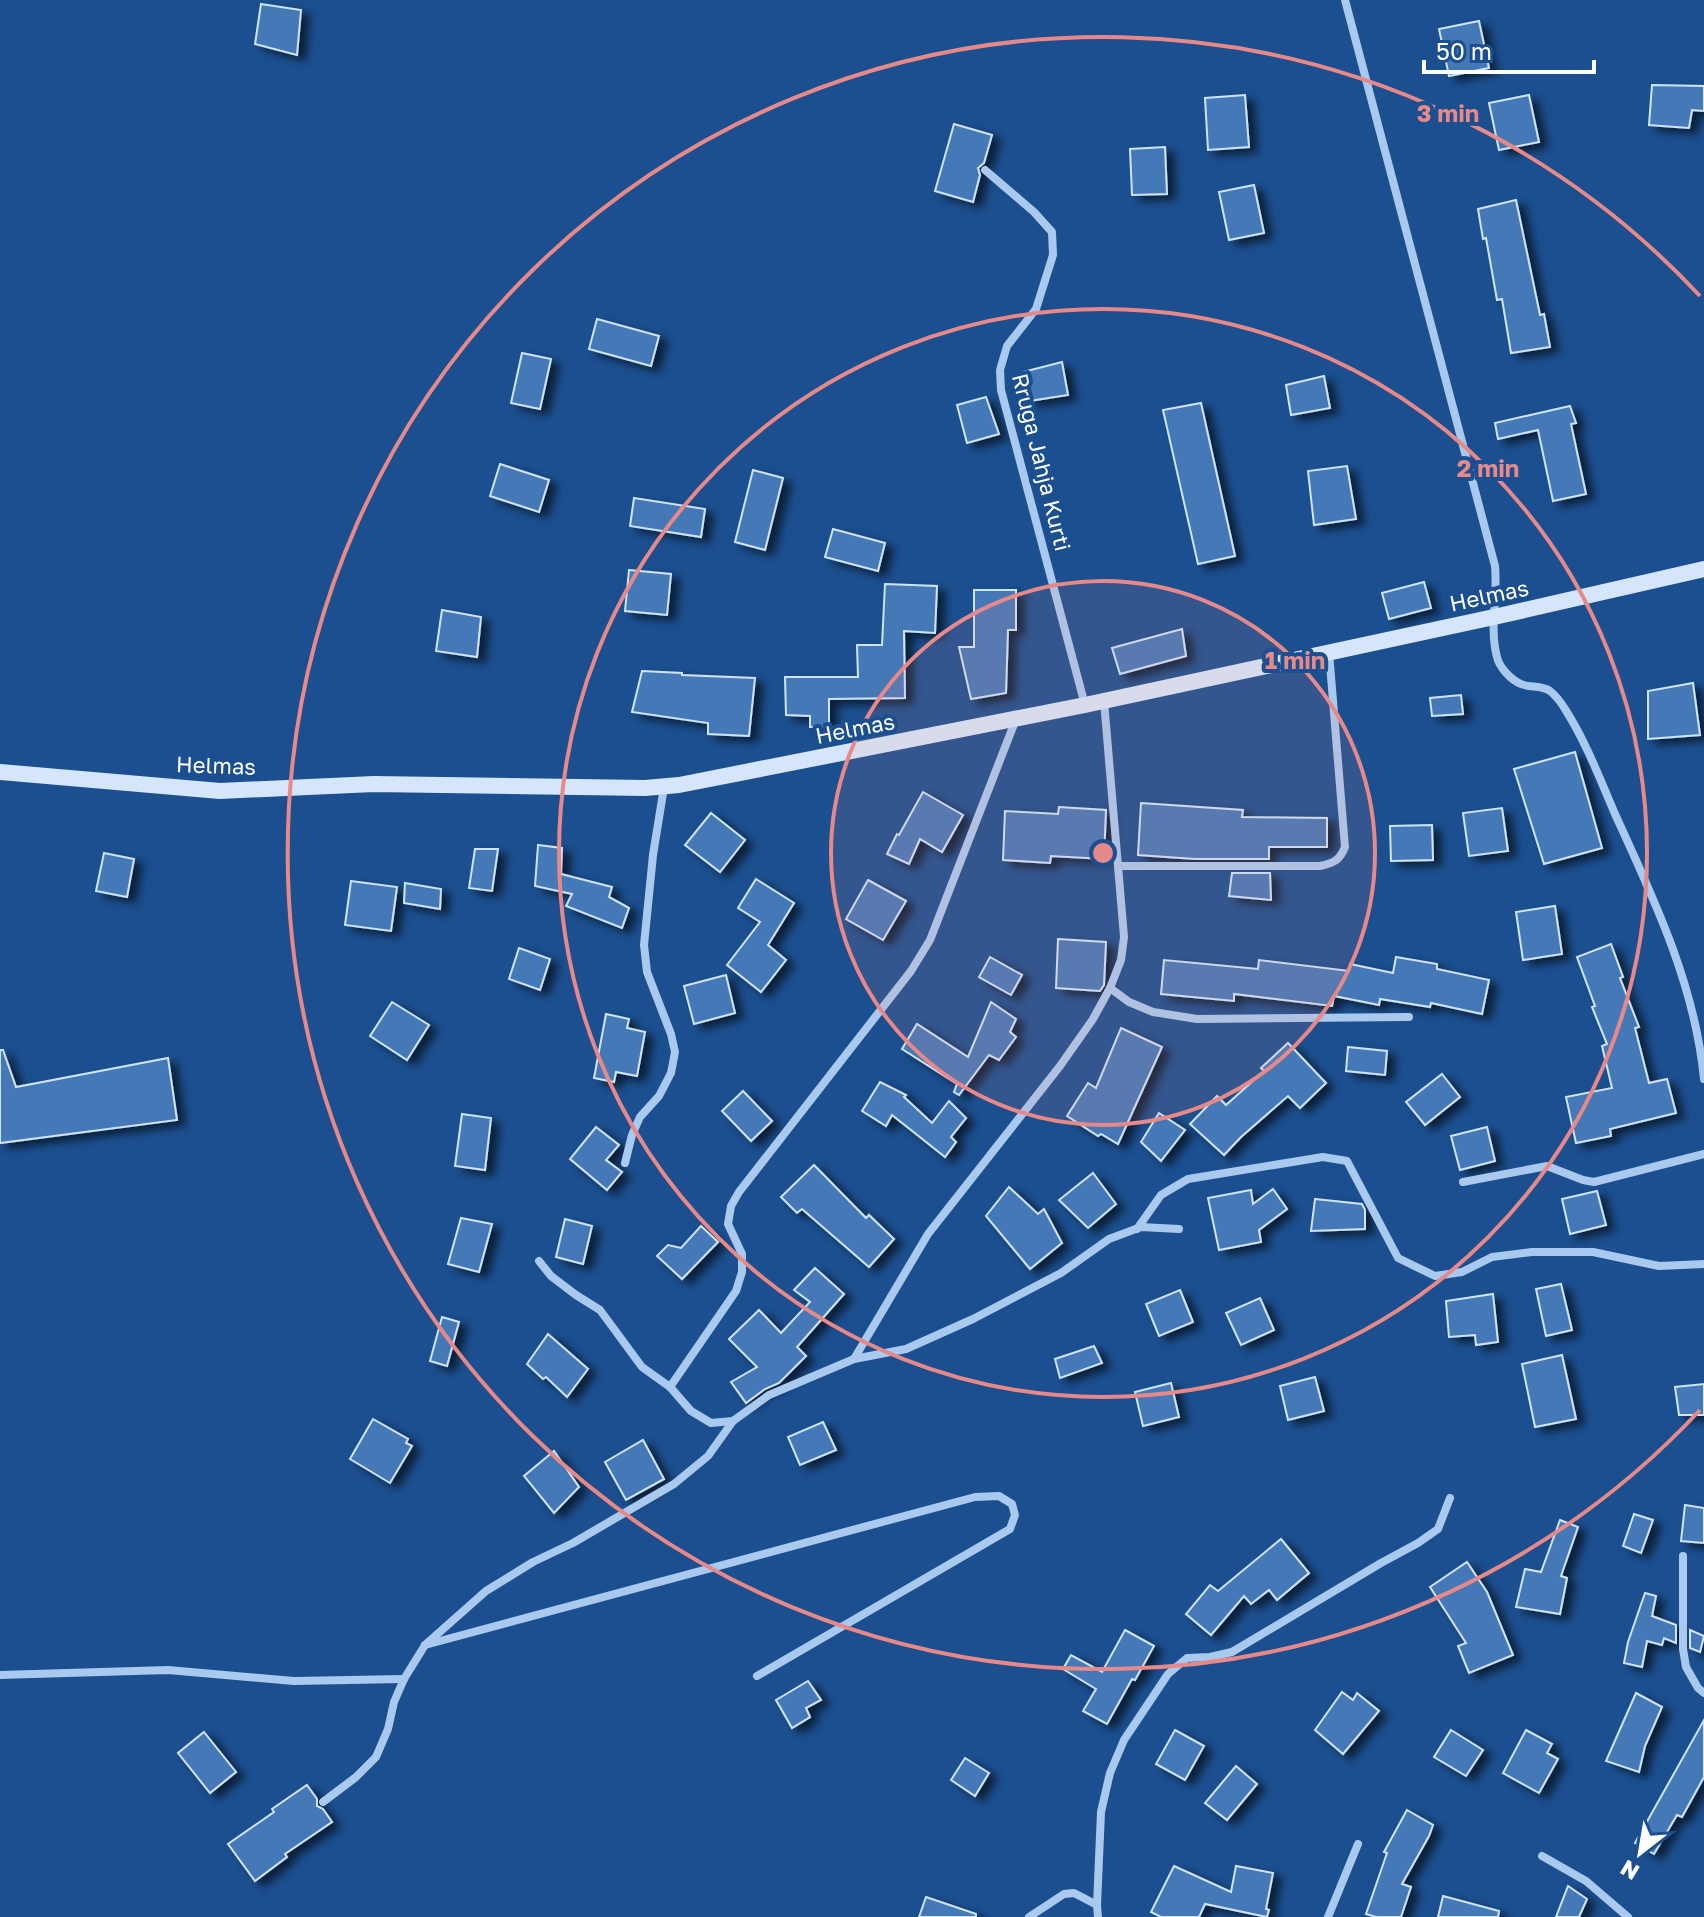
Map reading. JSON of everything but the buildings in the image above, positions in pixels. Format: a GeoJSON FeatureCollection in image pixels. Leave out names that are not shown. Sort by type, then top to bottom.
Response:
{"type":"FeatureCollection","features":[{"type":"Feature","properties":{"kind":"street"},"geometry":{"type":"LineString","coordinates":[[1345,0],[1495,566],[1497,660],[1508,675],[1521,684],[1549,689],[1565,708],[1665,927],[1690,1000],[1704,1079]]}},
{"type":"Feature","properties":{"kind":"street","name":"Rruga Jahja Kurti"},"geometry":{"type":"LineString","coordinates":[[985,170],[1034,212],[1052,232],[1053,255],[1036,309],[1007,346],[1000,370],[1001,390],[1085,705]]}},
{"type":"Feature","properties":{"kind":"street","name":"Helmas"},"geometry":{"type":"LineString","coordinates":[[0,772],[220,791],[374,784],[664,787],[1085,705],[1704,569]]}},
{"type":"Feature","properties":{"kind":"street"},"geometry":{"type":"LineString","coordinates":[[1119,866],[1320,866],[1333,863],[1342,856],[1345,847],[1329,652]]}},
{"type":"Feature","properties":{"kind":"street"},"geometry":{"type":"LineString","coordinates":[[854,1359],[928,1234],[1060,1066],[1093,1019],[1121,960],[1124,937],[1104,701]]}},
{"type":"Feature","properties":{"kind":"street"},"geometry":{"type":"LineString","coordinates":[[670,1387],[736,1291],[742,1272],[742,1254],[728,1224],[731,1206],[911,971],[930,940],[1017,719]]}},
{"type":"Feature","properties":{"kind":"street"},"geometry":{"type":"LineString","coordinates":[[625,1163],[640,1117],[659,1096],[671,1073],[675,1052],[647,972],[644,945],[664,787]]}},
{"type":"Feature","properties":{"kind":"street"},"geometry":{"type":"LineString","coordinates":[[1110,988],[1129,1002],[1153,1012],[1197,1019],[1409,1017]]}},
{"type":"Feature","properties":{"kind":"street"},"geometry":{"type":"LineString","coordinates":[[1463,1182],[1547,1166],[1594,1182],[1704,1154]]}},
{"type":"Feature","properties":{"kind":"street"},"geometry":{"type":"LineString","coordinates":[[1137,1229],[1161,1195],[1188,1179],[1323,1157],[1347,1161],[1398,1258],[1435,1276],[1462,1272],[1492,1257],[1532,1252],[1593,1252],[1659,1266],[1704,1264]]}},
{"type":"Feature","properties":{"kind":"street"},"geometry":{"type":"LineString","coordinates":[[323,1802],[376,1757],[404,1679],[425,1645],[486,1591],[674,1484],[708,1456],[733,1421],[769,1395],[854,1359],[906,1349],[973,1319],[1061,1273],[1109,1239],[1141,1227],[1179,1229]]}},
{"type":"Feature","properties":{"kind":"street"},"geometry":{"type":"LineString","coordinates":[[539,1261],[551,1276],[600,1310],[642,1367],[670,1387],[691,1411],[711,1423],[733,1421]]}},
{"type":"Feature","properties":{"kind":"street"},"geometry":{"type":"LineString","coordinates":[[425,1645],[975,1497],[999,1496],[1012,1504],[1015,1515],[1010,1529],[757,1676]]}},
{"type":"Feature","properties":{"kind":"street"},"geometry":{"type":"LineString","coordinates":[[1098,1917],[1101,1812],[1110,1773],[1124,1740],[1168,1674],[1187,1658],[1232,1652],[1418,1543],[1438,1529],[1450,1498]]}},
{"type":"Feature","properties":{"kind":"street"},"geometry":{"type":"LineString","coordinates":[[1683,1556],[1683,1649],[1686,1667],[1704,1693]]}},
{"type":"Feature","properties":{"kind":"street"},"geometry":{"type":"LineString","coordinates":[[0,1675],[168,1670],[294,1681],[404,1679]]}},
{"type":"Feature","properties":{"kind":"street"},"geometry":{"type":"LineString","coordinates":[[1328,1917],[1358,1844]]}},
{"type":"Feature","properties":{"kind":"street"},"geometry":{"type":"LineString","coordinates":[[1542,1856],[1586,1881],[1628,1917]]}},
{"type":"Feature","properties":{"kind":"street"},"geometry":{"type":"LineString","coordinates":[[1029,1917],[1064,1894],[1074,1893],[1097,1905]]}}]}
